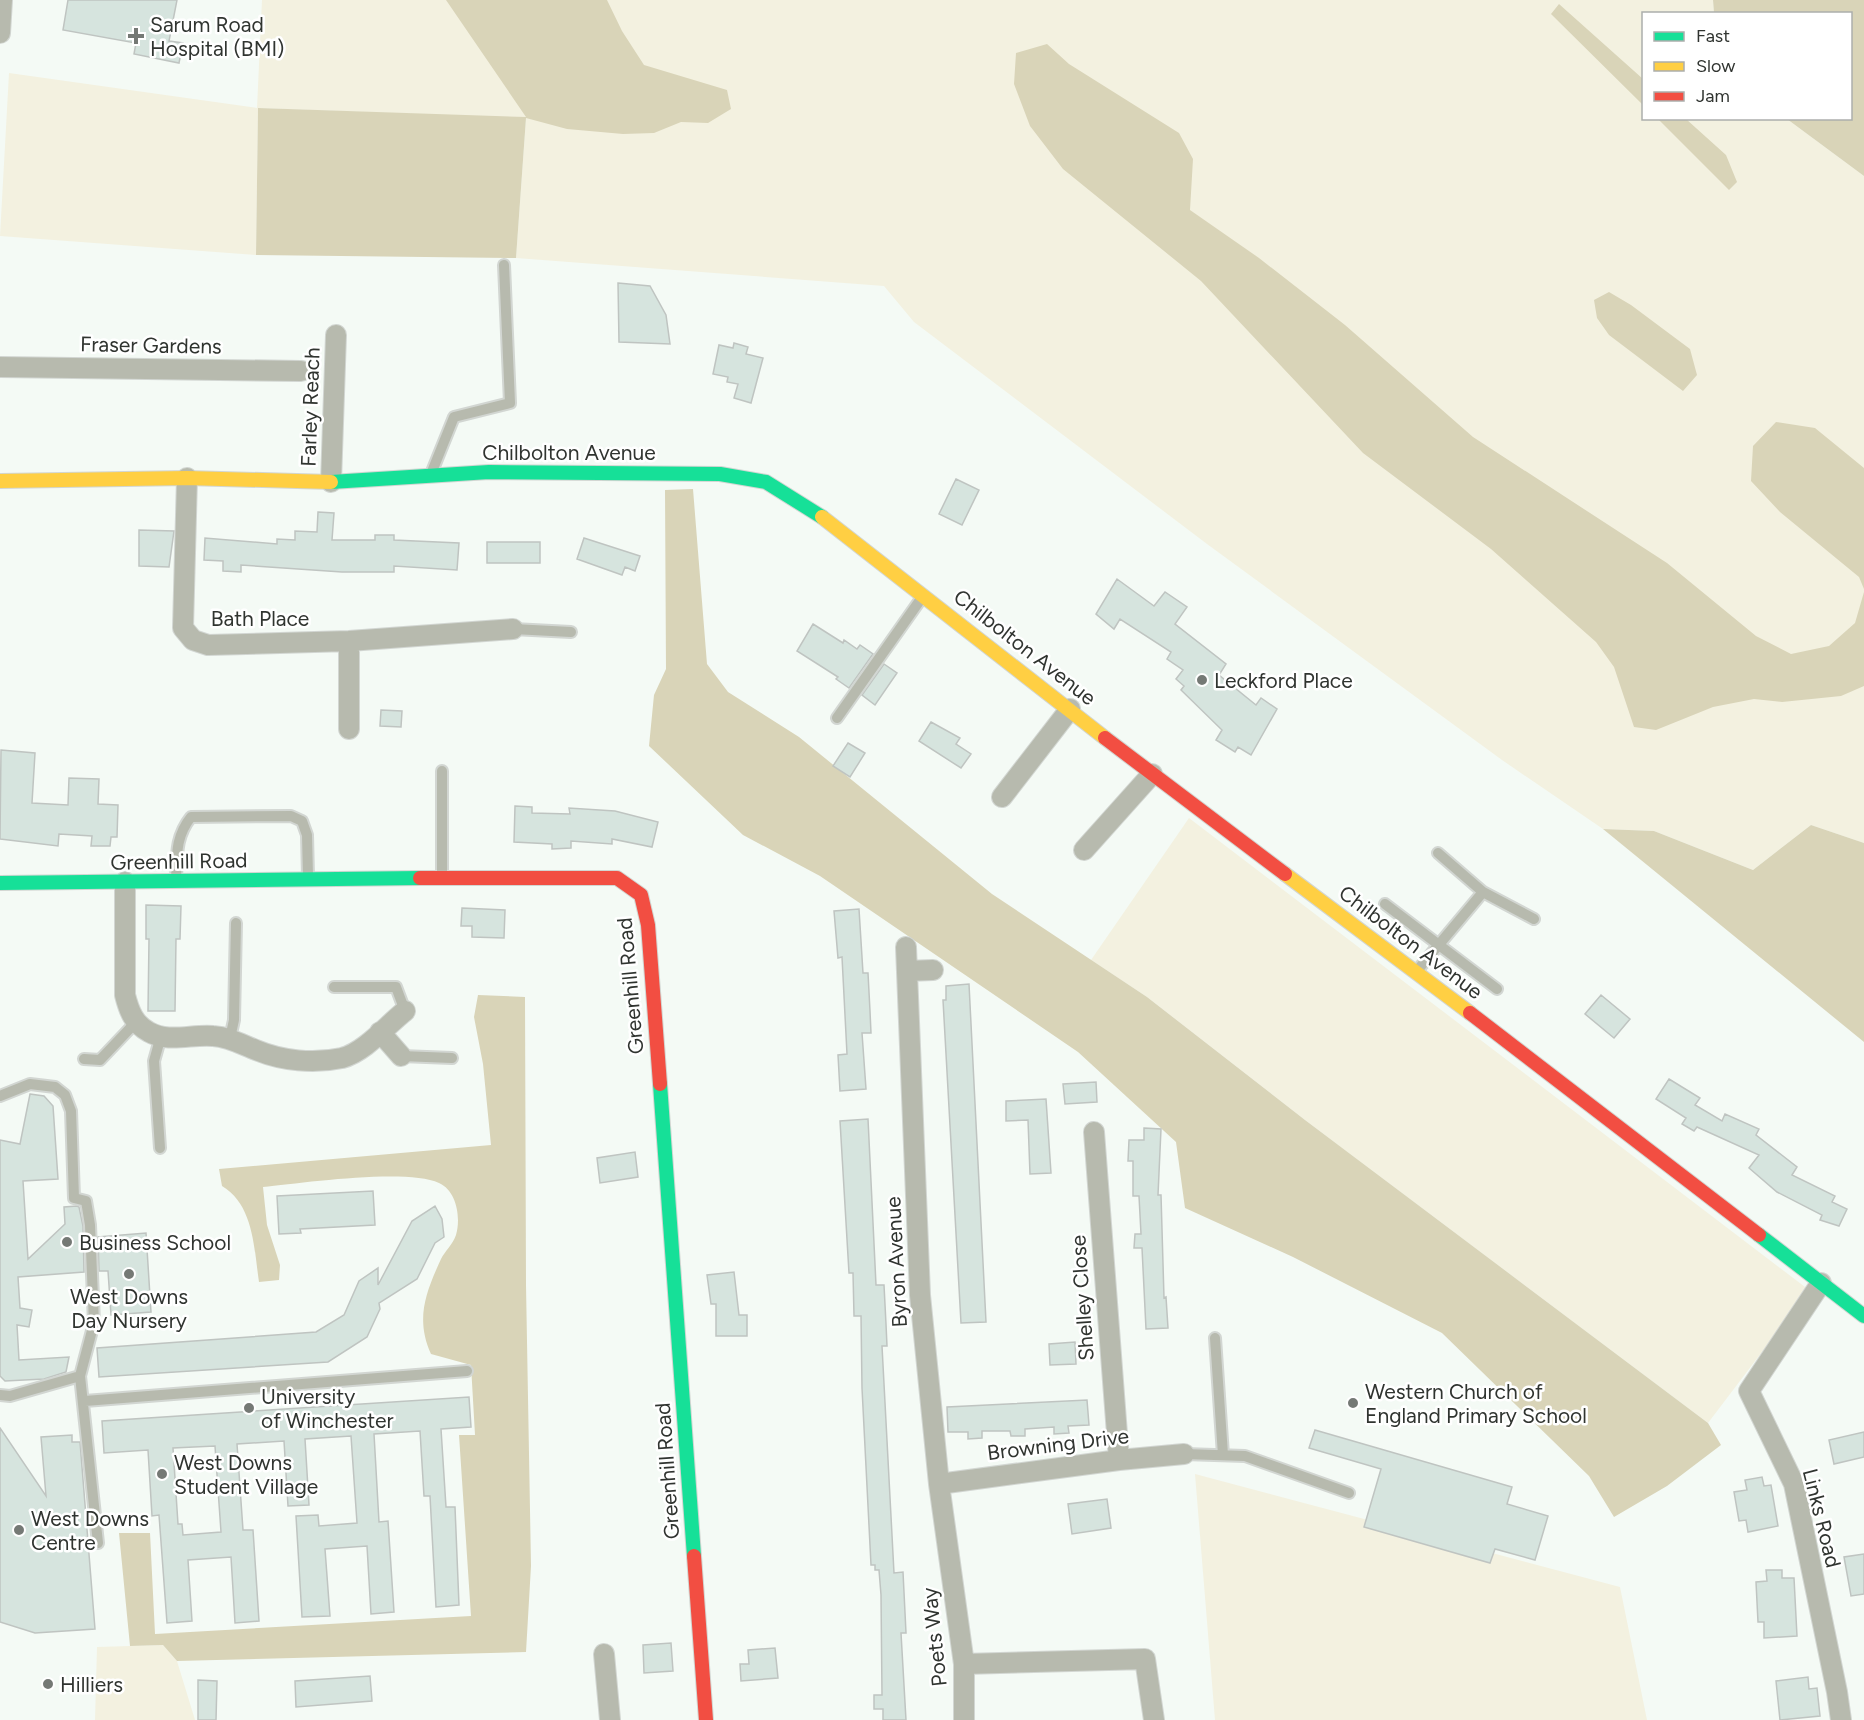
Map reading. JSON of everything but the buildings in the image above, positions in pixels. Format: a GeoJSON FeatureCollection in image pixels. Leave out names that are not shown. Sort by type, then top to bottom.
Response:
{"type":"FeatureCollection","features":[{"type":"Feature","properties":{"kind":"main road","name":"Chilbolton Avenue"},"geometry":{"type":"LineString","coordinates":[[0,481],[187,478],[331,482],[430,474],[581,471],[744,477],[766,482],[799,500],[1152,774],[1416,972],[1864,1316]]}},
{"type":"Feature","properties":{"kind":"main road","name":"Greenhill Road"},"geometry":{"type":"LineString","coordinates":[[0,883],[605,876],[626,882],[641,895],[648,925],[706,1720]]}},
{"type":"Feature","properties":{"kind":"street"},"geometry":{"type":"LineString","coordinates":[[0,33],[1,3]]}},
{"type":"Feature","properties":{"kind":"street","name":"Farley Reach"},"geometry":{"type":"LineString","coordinates":[[331,482],[336,335]]}},
{"type":"Feature","properties":{"kind":"street","name":"Fraser Gardens"},"geometry":{"type":"LineString","coordinates":[[0,366],[301,371]]}},
{"type":"Feature","properties":{"kind":"street","name":"Bath Place"},"geometry":{"type":"LineString","coordinates":[[187,478],[183,628],[193,640],[208,645],[349,641],[513,629]]}},
{"type":"Feature","properties":{"kind":"street"},"geometry":{"type":"LineString","coordinates":[[349,641],[349,729]]}},
{"type":"Feature","properties":{"kind":"street"},"geometry":{"type":"LineString","coordinates":[[1002,797],[1070,709]]}},
{"type":"Feature","properties":{"kind":"street"},"geometry":{"type":"LineString","coordinates":[[1084,850],[1152,774]]}},
{"type":"Feature","properties":{"kind":"street"},"geometry":{"type":"LineString","coordinates":[[125,882],[125,995],[136,1022],[150,1033],[161,1036],[209,1035],[230,1038],[280,1059],[329,1060],[345,1057],[405,1011]]}},
{"type":"Feature","properties":{"kind":"street","name":"Byron Avenue"},"geometry":{"type":"LineString","coordinates":[[906,947],[920,1295],[948,1550]]}},
{"type":"Feature","properties":{"kind":"street"},"geometry":{"type":"LineString","coordinates":[[907,971],[933,970]]}},
{"type":"Feature","properties":{"kind":"street"},"geometry":{"type":"LineString","coordinates":[[380,1032],[401,1056]]}},
{"type":"Feature","properties":{"kind":"street","name":"Shelley Close"},"geometry":{"type":"LineString","coordinates":[[1094,1132],[1119,1460]]}},
{"type":"Feature","properties":{"kind":"street","name":"Links Road"},"geometry":{"type":"LineString","coordinates":[[1821,1283],[1749,1391],[1794,1484],[1838,1692],[1841,1720]]}},
{"type":"Feature","properties":{"kind":"street","name":"Browning Drive"},"geometry":{"type":"LineString","coordinates":[[939,1484],[1119,1460],[1184,1454]]}},
{"type":"Feature","properties":{"kind":"street","name":"Poets Way"},"geometry":{"type":"LineString","coordinates":[[948,1550],[964,1664],[964,1720]]}},
{"type":"Feature","properties":{"kind":"street"},"geometry":{"type":"LineString","coordinates":[[604,1654],[610,1720]]}},
{"type":"Feature","properties":{"kind":"street"},"geometry":{"type":"LineString","coordinates":[[964,1664],[1145,1659],[1154,1720]]}},
{"type":"Feature","properties":{"kind":"lane"},"geometry":{"type":"LineString","coordinates":[[430,474],[454,417],[510,403],[504,265]]}},
{"type":"Feature","properties":{"kind":"lane"},"geometry":{"type":"LineString","coordinates":[[837,718],[924,595]]}},
{"type":"Feature","properties":{"kind":"lane"},"geometry":{"type":"LineString","coordinates":[[513,629],[571,632]]}},
{"type":"Feature","properties":{"kind":"lane"},"geometry":{"type":"LineString","coordinates":[[442,771],[442,878]]}},
{"type":"Feature","properties":{"kind":"lane"},"geometry":{"type":"LineString","coordinates":[[176,882],[177,842],[181,830],[191,817],[291,816],[302,821],[307,835],[308,880]]}},
{"type":"Feature","properties":{"kind":"lane"},"geometry":{"type":"LineString","coordinates":[[1438,853],[1483,892],[1534,919]]}},
{"type":"Feature","properties":{"kind":"lane"},"geometry":{"type":"LineString","coordinates":[[1416,972],[1483,892]]}},
{"type":"Feature","properties":{"kind":"lane"},"geometry":{"type":"LineString","coordinates":[[1385,904],[1440,943],[1497,989]]}},
{"type":"Feature","properties":{"kind":"lane"},"geometry":{"type":"LineString","coordinates":[[230,1038],[234,1020],[236,923]]}},
{"type":"Feature","properties":{"kind":"lane"},"geometry":{"type":"LineString","coordinates":[[334,987],[396,987],[405,1011]]}},
{"type":"Feature","properties":{"kind":"lane"},"geometry":{"type":"LineString","coordinates":[[84,1059],[100,1060],[136,1022]]}},
{"type":"Feature","properties":{"kind":"lane"},"geometry":{"type":"LineString","coordinates":[[160,1148],[154,1061],[161,1036]]}},
{"type":"Feature","properties":{"kind":"lane"},"geometry":{"type":"LineString","coordinates":[[401,1056],[452,1058]]}},
{"type":"Feature","properties":{"kind":"lane"},"geometry":{"type":"LineString","coordinates":[[0,1096],[30,1084],[55,1088],[65,1095],[71,1111],[74,1198],[86,1201],[90,1226],[94,1323],[80,1376],[85,1401],[98,1542]]}},
{"type":"Feature","properties":{"kind":"lane"},"geometry":{"type":"LineString","coordinates":[[1215,1338],[1222,1455]]}},
{"type":"Feature","properties":{"kind":"lane"},"geometry":{"type":"LineString","coordinates":[[85,1401],[467,1371]]}},
{"type":"Feature","properties":{"kind":"lane"},"geometry":{"type":"LineString","coordinates":[[0,1395],[10,1396],[80,1376]]}},
{"type":"Feature","properties":{"kind":"lane"},"geometry":{"type":"LineString","coordinates":[[1184,1454],[1245,1456],[1349,1493]]}},
{"type":"Feature","properties":{"kind":"shaded area"},"geometry":{"type":"Polygon","coordinates":[[[262,0],[1713,0],[1714,12],[1642,12],[1642,120],[1788,120],[1864,176],[1864,843],[1811,825],[1753,870],[1654,831],[1603,829],[1502,760],[1207,544],[914,322],[884,286],[516,258],[526,118],[258,108],[256,255],[0,236],[9,73],[257,108],[262,0]]]}},
{"type":"Feature","properties":{"kind":"shaded area"},"geometry":{"type":"Polygon","coordinates":[[[446,0],[607,0],[622,31],[644,65],[727,90],[731,109],[708,123],[681,122],[654,133],[623,134],[567,129],[526,118],[516,258],[256,255],[258,108],[526,117],[446,0]]]}},
{"type":"Feature","properties":{"kind":"shaded area"},"geometry":{"type":"Polygon","coordinates":[[[1713,0],[1864,0],[1864,176],[1788,120],[1852,120],[1852,12],[1714,12],[1713,0]]]}},
{"type":"Feature","properties":{"kind":"shaded area"},"geometry":{"type":"Polygon","coordinates":[[[1559,4],[1642,78],[1642,104],[1551,14],[1559,4]]]}},
{"type":"Feature","properties":{"kind":"shaded area"},"geometry":{"type":"Polygon","coordinates":[[[1047,44],[1069,64],[1179,133],[1193,159],[1190,210],[1259,258],[1345,325],[1473,437],[1667,563],[1756,636],[1791,654],[1829,646],[1855,623],[1864,592],[1864,686],[1841,696],[1782,702],[1754,699],[1713,707],[1656,730],[1634,727],[1614,667],[1596,642],[1491,549],[1363,453],[1201,281],[1063,169],[1030,126],[1014,84],[1016,53],[1047,44]]]}},
{"type":"Feature","properties":{"kind":"shaded area"},"geometry":{"type":"Polygon","coordinates":[[[1659,120],[1687,120],[1726,155],[1737,182],[1729,190],[1659,120]]]}},
{"type":"Feature","properties":{"kind":"shaded area"},"geometry":{"type":"Polygon","coordinates":[[[1609,292],[1631,305],[1690,349],[1697,375],[1683,391],[1609,335],[1597,318],[1594,300],[1609,292]]]}},
{"type":"Feature","properties":{"kind":"shaded area"},"geometry":{"type":"Polygon","coordinates":[[[1776,422],[1815,428],[1864,468],[1864,589],[1859,577],[1780,512],[1751,481],[1753,446],[1776,422]]]}},
{"type":"Feature","properties":{"kind":"shaded area"},"geometry":{"type":"Polygon","coordinates":[[[693,489],[707,664],[728,692],[799,737],[992,894],[1147,997],[1305,1120],[1708,1423],[1721,1445],[1667,1486],[1614,1517],[1589,1476],[1442,1333],[1293,1257],[1185,1208],[1176,1142],[1078,1052],[820,876],[743,835],[649,746],[654,695],[666,669],[665,490],[693,489]]]}},
{"type":"Feature","properties":{"kind":"shaded area"},"geometry":{"type":"Polygon","coordinates":[[[1189,818],[1809,1290],[1708,1423],[1305,1120],[1147,997],[1091,960],[1189,818]]]}},
{"type":"Feature","properties":{"kind":"shaded area"},"geometry":{"type":"Polygon","coordinates":[[[1811,825],[1864,843],[1864,1042],[1603,829],[1654,831],[1753,870],[1811,825]]]}},
{"type":"Feature","properties":{"kind":"shaded area"},"geometry":{"type":"Polygon","coordinates":[[[478,995],[525,997],[526,1285],[531,1566],[526,1652],[177,1661],[163,1645],[130,1646],[119,1533],[150,1533],[155,1634],[471,1616],[459,1435],[475,1435],[471,1365],[431,1354],[426,1341],[423,1317],[431,1283],[441,1259],[456,1235],[458,1213],[454,1198],[439,1183],[403,1177],[354,1178],[263,1187],[267,1225],[280,1265],[279,1280],[259,1282],[251,1229],[241,1204],[222,1186],[219,1169],[491,1145],[483,1064],[474,1017],[478,995]]]}},
{"type":"Feature","properties":{"kind":"shaded area"},"geometry":{"type":"Polygon","coordinates":[[[1195,1474],[1620,1587],[1647,1720],[1215,1720],[1195,1474]]]}},
{"type":"Feature","properties":{"kind":"shaded area"},"geometry":{"type":"Polygon","coordinates":[[[163,1645],[177,1661],[195,1720],[95,1720],[97,1647],[163,1645]]]}},
{"type":"Feature","properties":{"kind":"traffic: fast"},"geometry":{"type":"LineString","coordinates":[[331,482],[489,472],[720,474],[766,482],[822,517]]}},
{"type":"Feature","properties":{"kind":"traffic: fast"},"geometry":{"type":"LineString","coordinates":[[0,883],[420,878]]}},
{"type":"Feature","properties":{"kind":"traffic: fast"},"geometry":{"type":"LineString","coordinates":[[660,1084],[694,1556]]}},
{"type":"Feature","properties":{"kind":"traffic: fast"},"geometry":{"type":"LineString","coordinates":[[1759,1235],[1864,1316]]}},
{"type":"Feature","properties":{"kind":"traffic: slow"},"geometry":{"type":"LineString","coordinates":[[0,481],[187,478],[331,482]]}},
{"type":"Feature","properties":{"kind":"traffic: slow"},"geometry":{"type":"LineString","coordinates":[[822,517],[1105,738]]}},
{"type":"Feature","properties":{"kind":"traffic: slow"},"geometry":{"type":"LineString","coordinates":[[1285,874],[1470,1013]]}},
{"type":"Feature","properties":{"kind":"traffic: jam"},"geometry":{"type":"LineString","coordinates":[[1105,738],[1285,874]]}},
{"type":"Feature","properties":{"kind":"traffic: jam"},"geometry":{"type":"LineString","coordinates":[[420,878],[617,878],[641,895],[648,925],[660,1084]]}},
{"type":"Feature","properties":{"kind":"traffic: jam"},"geometry":{"type":"LineString","coordinates":[[1470,1013],[1759,1235]]}},
{"type":"Feature","properties":{"kind":"traffic: jam"},"geometry":{"type":"LineString","coordinates":[[694,1556],[706,1720]]}},
{"type":"Feature","properties":{"kind":"place","name":"Sarum Road Hospital (BMI)"},"geometry":{"type":"Point","coordinates":[136,36]}},
{"type":"Feature","properties":{"kind":"place","name":"Leckford Place"},"geometry":{"type":"Point","coordinates":[1202,680]}},
{"type":"Feature","properties":{"kind":"place","name":"Business School"},"geometry":{"type":"Point","coordinates":[67,1242]}},
{"type":"Feature","properties":{"kind":"place","name":"West Downs Day Nursery"},"geometry":{"type":"Point","coordinates":[129,1274]}},
{"type":"Feature","properties":{"kind":"place","name":"Western Church of England Primary School"},"geometry":{"type":"Point","coordinates":[1353,1403]}},
{"type":"Feature","properties":{"kind":"place","name":"University of Winchester"},"geometry":{"type":"Point","coordinates":[249,1408]}},
{"type":"Feature","properties":{"kind":"place","name":"West Downs Student Village"},"geometry":{"type":"Point","coordinates":[162,1474]}},
{"type":"Feature","properties":{"kind":"place","name":"West Downs Centre"},"geometry":{"type":"Point","coordinates":[19,1530]}},
{"type":"Feature","properties":{"kind":"place","name":"Hilliers"},"geometry":{"type":"Point","coordinates":[48,1684]}}]}
